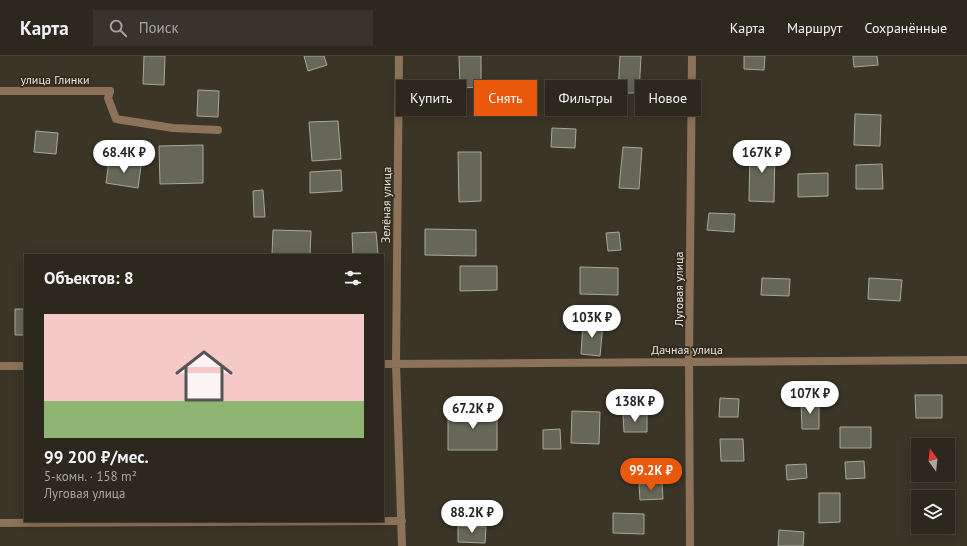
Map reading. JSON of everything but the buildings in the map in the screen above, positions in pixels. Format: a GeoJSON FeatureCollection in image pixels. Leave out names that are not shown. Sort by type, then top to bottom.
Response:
{"type":"FeatureCollection","features":[{"type":"Feature","properties":{"kind":"street","name":"Зелёная улица"},"geometry":{"type":"LineString","coordinates":[[399,56],[396,364],[402,546]]}},
{"type":"Feature","properties":{"kind":"street","name":"Луговая улица"},"geometry":{"type":"LineString","coordinates":[[690,546],[689,361],[692,56]]}},
{"type":"Feature","properties":{"kind":"street","name":"улица Глинки"},"geometry":{"type":"LineString","coordinates":[[0,91],[110,91],[108,98],[116,119],[173,128],[218,130]]}},
{"type":"Feature","properties":{"kind":"street","name":"Дачная улица"},"geometry":{"type":"LineString","coordinates":[[384,364],[967,360]]}},
{"type":"Feature","properties":{"kind":"street"},"geometry":{"type":"LineString","coordinates":[[0,366],[24,366]]}},
{"type":"Feature","properties":{"kind":"street"},"geometry":{"type":"LineString","coordinates":[[384,521],[402,521]]}},
{"type":"Feature","properties":{"kind":"street"},"geometry":{"type":"LineString","coordinates":[[0,523],[191,522]]}}]}
